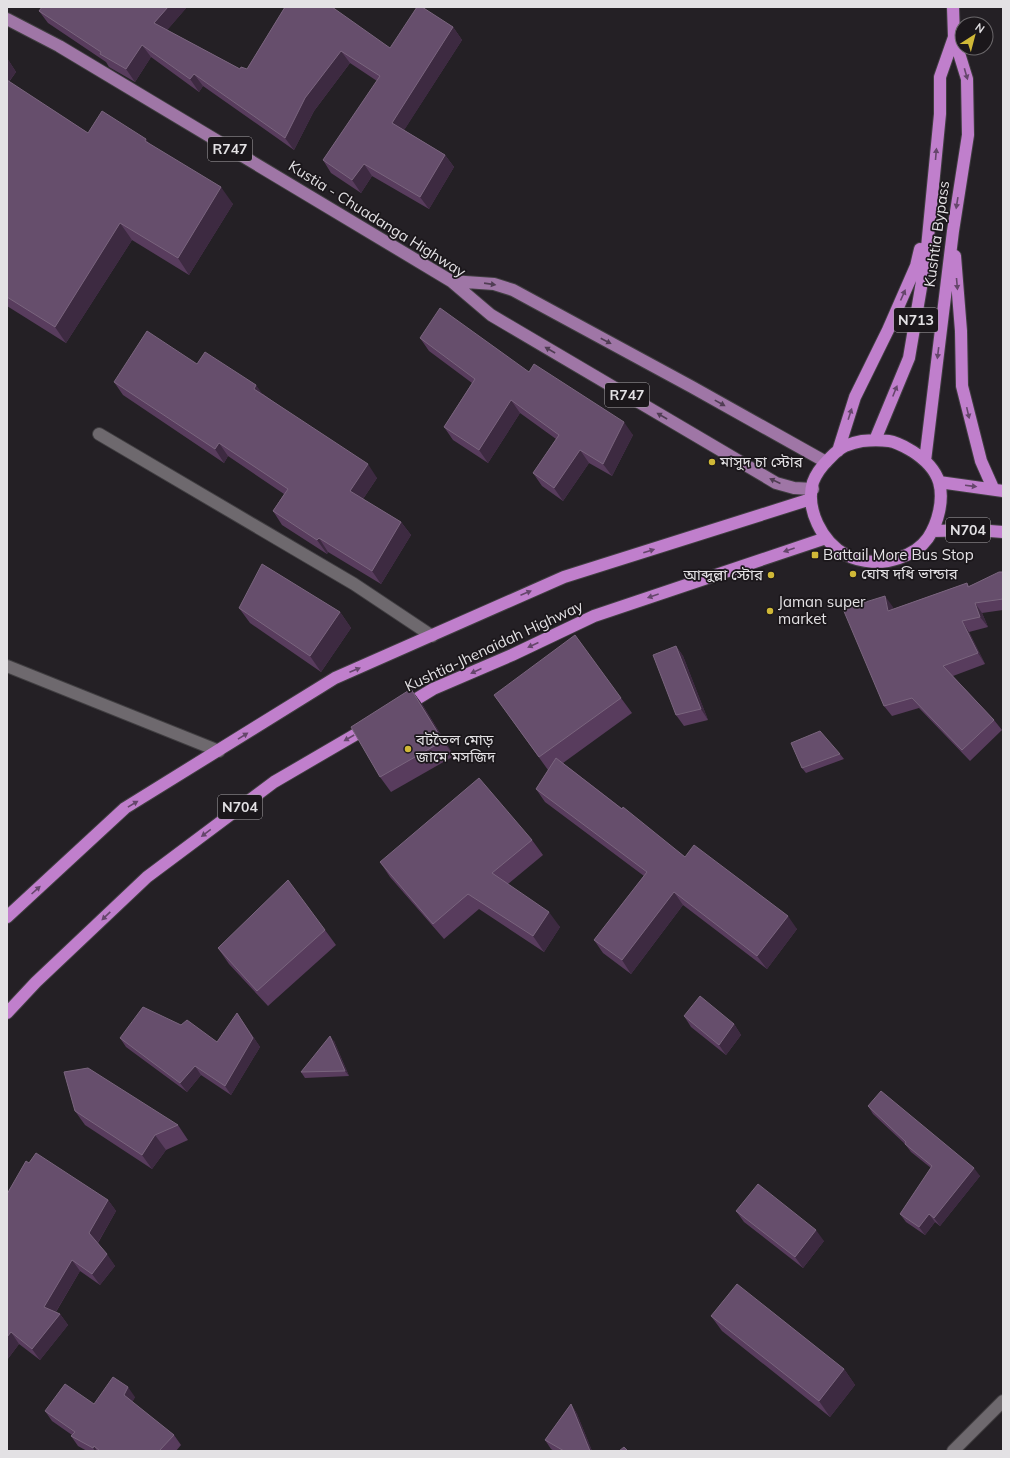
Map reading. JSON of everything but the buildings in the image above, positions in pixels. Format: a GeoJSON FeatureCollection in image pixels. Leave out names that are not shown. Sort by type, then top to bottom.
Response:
{"type":"FeatureCollection","features":[{"type":"Feature","properties":{"kind":"highway","name":"Kushtia Bypass"},"geometry":{"type":"LineString","coordinates":[[875,440],[909,358],[926,258],[940,114],[940,77],[954,37],[953,7]]}},
{"type":"Feature","properties":{"kind":"highway","name":"Kushtia Bypass"},"geometry":{"type":"LineString","coordinates":[[925,461],[953,231],[968,136],[967,79],[960,56]]}},
{"type":"Feature","properties":{"kind":"highway"},"geometry":{"type":"LineString","coordinates":[[838,451],[855,397],[888,330],[916,266],[932,193]]}},
{"type":"Feature","properties":{"kind":"highway"},"geometry":{"type":"LineString","coordinates":[[953,231],[961,331],[962,386],[981,462],[998,489]]}},
{"type":"Feature","properties":{"kind":"highway"},"geometry":{"type":"LineString","coordinates":[[862,440],[891,441],[918,455],[931,466],[939,482],[940,504],[938,515],[932,531],[924,544],[909,555],[892,561],[874,562],[857,559],[846,555],[826,538],[816,518],[812,494],[813,483],[821,468],[838,451],[845,446],[862,440]]}},
{"type":"Feature","properties":{"kind":"highway"},"geometry":{"type":"LineString","coordinates":[[939,482],[998,489]]}},
{"type":"Feature","properties":{"kind":"highway"},"geometry":{"type":"LineString","coordinates":[[7,917],[126,808],[219,752],[335,678],[564,577],[812,494]]}},
{"type":"Feature","properties":{"kind":"highway","name":"N704"},"geometry":{"type":"LineString","coordinates":[[932,531],[1003,532]]}},
{"type":"Feature","properties":{"kind":"highway","name":"Kushtia-Jhenaidah Highway"},"geometry":{"type":"LineString","coordinates":[[394,712],[434,689],[512,655],[594,616],[826,538]]}},
{"type":"Feature","properties":{"kind":"highway","name":"N704"},"geometry":{"type":"LineString","coordinates":[[7,1013],[36,982],[147,877],[274,782],[380,720]]}},
{"type":"Feature","properties":{"kind":"main road","name":"Kustia - Chuadanga Highway"},"geometry":{"type":"LineString","coordinates":[[7,19],[59,46],[451,281],[491,315],[776,482],[812,494]]}},
{"type":"Feature","properties":{"kind":"main road"},"geometry":{"type":"LineString","coordinates":[[451,281],[494,284],[514,290],[826,462]]}},
{"type":"Feature","properties":{"kind":"street"},"geometry":{"type":"LineString","coordinates":[[99,434],[354,584],[432,636]]}},
{"type":"Feature","properties":{"kind":"street"},"geometry":{"type":"LineString","coordinates":[[7,666],[219,752]]}},
{"type":"Feature","properties":{"kind":"street"},"geometry":{"type":"LineString","coordinates":[[953,1451],[1003,1401]]}},
{"type":"Feature","properties":{"kind":"place","name":"মাসুদ চা স্টোর"},"geometry":{"type":"Point","coordinates":[712,462]}},
{"type":"Feature","properties":{"kind":"place","name":"Battail More Bus Stop"},"geometry":{"type":"Point","coordinates":[815,555]}},
{"type":"Feature","properties":{"kind":"place","name":"ঘোষ দধি ভান্ডার"},"geometry":{"type":"Point","coordinates":[853,574]}},
{"type":"Feature","properties":{"kind":"place","name":"আব্দুল্লা স্টোর"},"geometry":{"type":"Point","coordinates":[771,575]}},
{"type":"Feature","properties":{"kind":"place","name":"Jaman super market"},"geometry":{"type":"Point","coordinates":[770,611]}},
{"type":"Feature","properties":{"kind":"place","name":"বটতৈল মোড় জামে মসজিদ"},"geometry":{"type":"Point","coordinates":[408,749]}}]}
